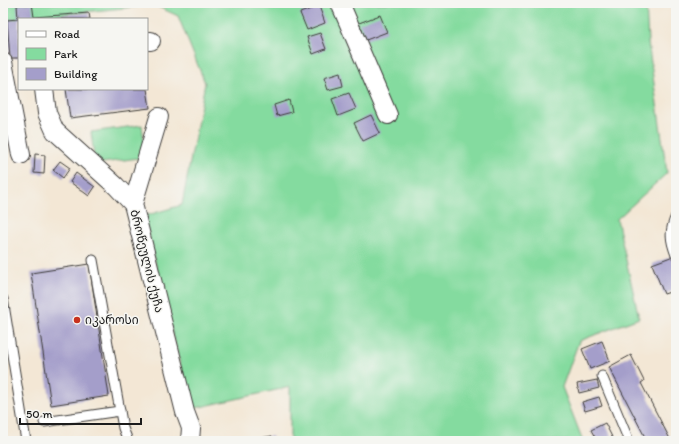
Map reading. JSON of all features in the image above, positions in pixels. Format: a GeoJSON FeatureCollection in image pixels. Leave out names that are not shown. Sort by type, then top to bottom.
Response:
{"type":"FeatureCollection","features":[{"type":"Feature","properties":{"kind":"street"},"geometry":{"type":"LineString","coordinates":[[340,3],[388,115]]}},
{"type":"Feature","properties":{"kind":"street"},"geometry":{"type":"LineString","coordinates":[[3,62],[21,155]]}},
{"type":"Feature","properties":{"kind":"street"},"geometry":{"type":"LineString","coordinates":[[4,65],[18,62]]}},
{"type":"Feature","properties":{"kind":"street","name":"ბროწეულის ქუჩა"},"geometry":{"type":"LineString","coordinates":[[44,90],[47,113],[55,132],[116,186],[133,204],[190,428],[190,441]]}},
{"type":"Feature","properties":{"kind":"street"},"geometry":{"type":"LineString","coordinates":[[133,204],[159,117]]}},
{"type":"Feature","properties":{"kind":"lane"},"geometry":{"type":"LineString","coordinates":[[676,216],[671,227],[671,242],[676,255]]}},
{"type":"Feature","properties":{"kind":"lane"},"geometry":{"type":"LineString","coordinates":[[93,260],[123,428],[128,441]]}},
{"type":"Feature","properties":{"kind":"lane"},"geometry":{"type":"LineString","coordinates":[[3,299],[26,441]]}},
{"type":"Feature","properties":{"kind":"lane"},"geometry":{"type":"LineString","coordinates":[[602,376],[629,441]]}},
{"type":"Feature","properties":{"kind":"lane"},"geometry":{"type":"LineString","coordinates":[[44,422],[120,411]]}},
{"type":"Feature","properties":{"kind":"green space"},"geometry":{"type":"Polygon","coordinates":[[[3,3],[646,3],[648,42],[667,173],[617,219],[639,318],[579,341],[562,387],[583,441],[290,441],[290,387],[191,409],[144,216],[182,205],[205,83],[178,16],[154,5],[3,20],[3,3]]]}},
{"type":"Feature","properties":{"kind":"green space"},"geometry":{"type":"Polygon","coordinates":[[[142,125],[146,157],[95,164],[91,132],[142,125]]]}},
{"type":"Feature","properties":{"kind":"building"},"geometry":{"type":"Polygon","coordinates":[[[32,3],[34,17],[89,13],[90,18],[18,19],[17,5],[32,3]]]}},
{"type":"Feature","properties":{"kind":"building"},"geometry":{"type":"Polygon","coordinates":[[[319,6],[325,23],[307,30],[300,13],[319,6]]]}},
{"type":"Feature","properties":{"kind":"building"},"geometry":{"type":"Polygon","coordinates":[[[380,15],[387,32],[366,40],[359,23],[380,15]]]}},
{"type":"Feature","properties":{"kind":"building"},"geometry":{"type":"Polygon","coordinates":[[[18,19],[18,58],[10,58],[7,20],[18,19]]]}},
{"type":"Feature","properties":{"kind":"building"},"geometry":{"type":"Polygon","coordinates":[[[320,33],[326,49],[313,54],[307,37],[320,33]]]}},
{"type":"Feature","properties":{"kind":"building"},"geometry":{"type":"Polygon","coordinates":[[[340,73],[343,86],[328,90],[324,78],[340,73]]]}},
{"type":"Feature","properties":{"kind":"building"},"geometry":{"type":"Polygon","coordinates":[[[66,90],[147,90],[150,108],[70,118],[66,90]]]}},
{"type":"Feature","properties":{"kind":"building"},"geometry":{"type":"Polygon","coordinates":[[[349,93],[356,109],[338,116],[332,99],[349,93]]]}},
{"type":"Feature","properties":{"kind":"building"},"geometry":{"type":"Polygon","coordinates":[[[289,100],[292,112],[277,116],[274,105],[289,100]]]}},
{"type":"Feature","properties":{"kind":"building"},"geometry":{"type":"Polygon","coordinates":[[[371,115],[380,133],[363,141],[354,123],[371,115]]]}},
{"type":"Feature","properties":{"kind":"building"},"geometry":{"type":"Polygon","coordinates":[[[35,154],[45,155],[44,174],[34,173],[35,154]]]}},
{"type":"Feature","properties":{"kind":"building"},"geometry":{"type":"Polygon","coordinates":[[[60,161],[70,168],[63,178],[53,170],[60,161]]]}},
{"type":"Feature","properties":{"kind":"building"},"geometry":{"type":"Polygon","coordinates":[[[76,173],[95,187],[89,196],[70,182],[76,173]]]}},
{"type":"Feature","properties":{"kind":"building"},"geometry":{"type":"Polygon","coordinates":[[[676,255],[676,290],[664,294],[652,264],[676,255]]]}},
{"type":"Feature","properties":{"kind":"building"},"geometry":{"type":"Polygon","coordinates":[[[89,264],[109,396],[51,405],[31,273],[89,264]]]}},
{"type":"Feature","properties":{"kind":"building"},"geometry":{"type":"Polygon","coordinates":[[[602,341],[610,361],[590,369],[582,349],[602,341]]]}},
{"type":"Feature","properties":{"kind":"building"},"geometry":{"type":"Polygon","coordinates":[[[631,355],[644,381],[641,383],[671,441],[647,441],[609,367],[631,355]]]}},
{"type":"Feature","properties":{"kind":"building"},"geometry":{"type":"Polygon","coordinates":[[[597,380],[599,388],[579,393],[577,384],[597,380]]]}},
{"type":"Feature","properties":{"kind":"building"},"geometry":{"type":"Polygon","coordinates":[[[599,397],[602,406],[585,411],[582,402],[599,397]]]}},
{"type":"Feature","properties":{"kind":"building"},"geometry":{"type":"Polygon","coordinates":[[[605,423],[614,441],[597,441],[591,430],[605,423]]]}},
{"type":"Feature","properties":{"kind":"building"},"geometry":{"type":"Polygon","coordinates":[[[272,436],[273,441],[248,441],[248,440],[272,436]]]}},
{"type":"Feature","properties":{"kind":"place","name":"იკაროსი"},"geometry":{"type":"Point","coordinates":[77,320]}}]}
